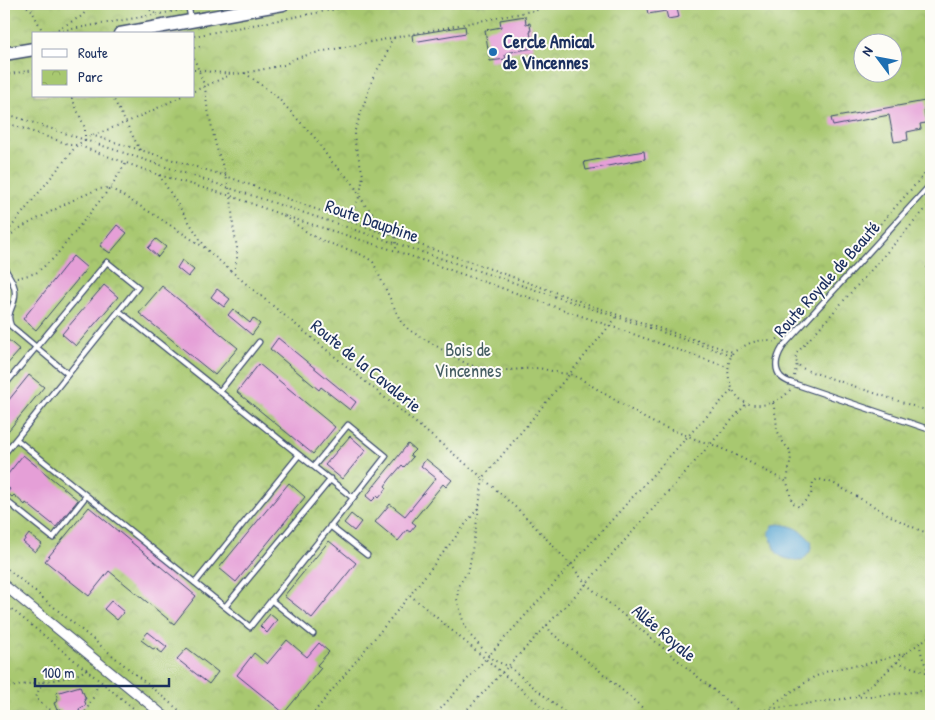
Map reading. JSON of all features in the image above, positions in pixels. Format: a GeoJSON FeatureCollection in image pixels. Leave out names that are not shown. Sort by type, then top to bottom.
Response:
{"type":"FeatureCollection","features":[{"type":"Feature","properties":{"kind":"street"},"geometry":{"type":"LineString","coordinates":[[126,32],[189,11],[283,4]]}},
{"type":"Feature","properties":{"kind":"street"},"geometry":{"type":"LineString","coordinates":[[4,54],[32,49]]}},
{"type":"Feature","properties":{"kind":"street"},"geometry":{"type":"LineString","coordinates":[[4,585],[164,716]]}},
{"type":"Feature","properties":{"kind":"lane","name":"Route Royale de Beauté"},"geometry":{"type":"LineString","coordinates":[[931,184],[781,349],[778,355],[777,366],[778,372],[782,377],[792,383],[931,430]]}},
{"type":"Feature","properties":{"kind":"lane"},"geometry":{"type":"LineString","coordinates":[[4,386],[107,262],[138,287],[4,454]]}},
{"type":"Feature","properties":{"kind":"lane"},"geometry":{"type":"LineString","coordinates":[[4,267],[11,279],[16,295],[9,312],[8,320],[11,326],[68,374]]}},
{"type":"Feature","properties":{"kind":"lane"},"geometry":{"type":"LineString","coordinates":[[119,311],[353,498]]}},
{"type":"Feature","properties":{"kind":"lane"},"geometry":{"type":"LineString","coordinates":[[220,391],[259,342]]}},
{"type":"Feature","properties":{"kind":"lane"},"geometry":{"type":"LineString","coordinates":[[16,439],[250,627],[386,456],[348,425],[314,466]]}},
{"type":"Feature","properties":{"kind":"lane"},"geometry":{"type":"LineString","coordinates":[[195,583],[299,454]]}},
{"type":"Feature","properties":{"kind":"lane"},"geometry":{"type":"LineString","coordinates":[[225,607],[330,479]]}},
{"type":"Feature","properties":{"kind":"lane"},"geometry":{"type":"LineString","coordinates":[[4,499],[52,538],[86,496]]}},
{"type":"Feature","properties":{"kind":"lane"},"geometry":{"type":"LineString","coordinates":[[330,526],[367,555]]}},
{"type":"Feature","properties":{"kind":"lane"},"geometry":{"type":"LineString","coordinates":[[271,600],[313,634]]}},
{"type":"Feature","properties":{"kind":"path"},"geometry":{"type":"LineString","coordinates":[[23,4],[31,9],[43,32]]}},
{"type":"Feature","properties":{"kind":"path"},"geometry":{"type":"LineString","coordinates":[[55,31],[82,16],[91,4]]}},
{"type":"Feature","properties":{"kind":"path"},"geometry":{"type":"LineString","coordinates":[[142,4],[156,15]]}},
{"type":"Feature","properties":{"kind":"path"},"geometry":{"type":"LineString","coordinates":[[172,4],[176,12]]}},
{"type":"Feature","properties":{"kind":"path"},"geometry":{"type":"LineString","coordinates":[[55,31],[189,11],[214,4]]}},
{"type":"Feature","properties":{"kind":"path"},"geometry":{"type":"LineString","coordinates":[[195,36],[363,4]]}},
{"type":"Feature","properties":{"kind":"path"},"geometry":{"type":"LineString","coordinates":[[195,70],[232,74],[245,73],[284,65],[296,58],[568,4]]}},
{"type":"Feature","properties":{"kind":"path"},"geometry":{"type":"LineString","coordinates":[[348,221],[360,194],[363,176],[354,133],[374,75],[386,56],[390,43],[396,37]]}},
{"type":"Feature","properties":{"kind":"path"},"geometry":{"type":"LineString","coordinates":[[195,48],[201,46]]}},
{"type":"Feature","properties":{"kind":"path"},"geometry":{"type":"LineString","coordinates":[[195,61],[205,87],[216,146],[231,196],[237,248],[237,259],[233,273]]}},
{"type":"Feature","properties":{"kind":"path"},"geometry":{"type":"LineString","coordinates":[[4,76],[32,70]]}},
{"type":"Feature","properties":{"kind":"path"},"geometry":{"type":"LineString","coordinates":[[245,73],[276,96],[314,138],[330,160],[352,182],[365,206],[396,237],[396,251]]}},
{"type":"Feature","properties":{"kind":"path"},"geometry":{"type":"LineString","coordinates":[[195,91],[232,74]]}},
{"type":"Feature","properties":{"kind":"path"},"geometry":{"type":"LineString","coordinates":[[72,98],[85,128],[85,140]]}},
{"type":"Feature","properties":{"kind":"path"},"geometry":{"type":"LineString","coordinates":[[113,98],[140,150]]}},
{"type":"Feature","properties":{"kind":"path"},"geometry":{"type":"LineString","coordinates":[[4,236],[77,145],[91,135],[126,122],[178,98]]}},
{"type":"Feature","properties":{"kind":"path","name":"Route Dauphine"},"geometry":{"type":"LineString","coordinates":[[4,113],[731,355]]}},
{"type":"Feature","properties":{"kind":"path","name":"Route Dauphine"},"geometry":{"type":"LineString","coordinates":[[4,122],[71,145],[77,145],[159,175],[231,196],[285,216],[396,251],[727,367]]}},
{"type":"Feature","properties":{"kind":"path"},"geometry":{"type":"LineString","coordinates":[[91,135],[226,176],[348,221],[471,262],[617,316],[733,352]]}},
{"type":"Feature","properties":{"kind":"path"},"geometry":{"type":"LineString","coordinates":[[11,279],[36,273],[54,258],[110,188],[126,163]]}},
{"type":"Feature","properties":{"kind":"path"},"geometry":{"type":"LineString","coordinates":[[790,390],[787,394],[767,405],[758,405],[741,400],[733,389],[728,374],[727,367],[731,355],[750,342],[762,340],[775,342],[931,167]]}},
{"type":"Feature","properties":{"kind":"path","name":"Route de la Cavalerie"},"geometry":{"type":"LineString","coordinates":[[159,175],[207,250],[483,478],[523,514],[572,566]]}},
{"type":"Feature","properties":{"kind":"path"},"geometry":{"type":"LineString","coordinates":[[8,237],[20,228],[71,201],[98,189],[110,188],[207,250]]}},
{"type":"Feature","properties":{"kind":"path"},"geometry":{"type":"LineString","coordinates":[[931,203],[796,354],[798,364],[806,370],[931,412]]}},
{"type":"Feature","properties":{"kind":"path"},"geometry":{"type":"LineString","coordinates":[[285,216],[300,228],[322,240],[357,252],[373,262],[401,322],[408,330],[465,363],[493,370],[539,368],[570,374],[646,420],[711,444],[752,462],[787,482]]}},
{"type":"Feature","properties":{"kind":"path"},"geometry":{"type":"LineString","coordinates":[[931,265],[927,266],[931,350]]}},
{"type":"Feature","properties":{"kind":"path"},"geometry":{"type":"LineString","coordinates":[[569,716],[508,666],[493,660],[470,635],[464,624],[457,599],[459,585],[469,569],[472,556],[483,478],[617,316]]}},
{"type":"Feature","properties":{"kind":"path"},"geometry":{"type":"LineString","coordinates":[[794,376],[798,364]]}},
{"type":"Feature","properties":{"kind":"path"},"geometry":{"type":"LineString","coordinates":[[434,716],[733,389]]}},
{"type":"Feature","properties":{"kind":"path"},"geometry":{"type":"LineString","coordinates":[[461,716],[586,584],[748,403]]}},
{"type":"Feature","properties":{"kind":"path"},"geometry":{"type":"LineString","coordinates":[[773,403],[777,430],[784,444],[789,449],[791,457],[787,482],[792,502],[800,507],[811,495],[813,482],[818,479],[832,483],[896,520],[931,534]]}},
{"type":"Feature","properties":{"kind":"path"},"geometry":{"type":"LineString","coordinates":[[311,716],[479,507]]}},
{"type":"Feature","properties":{"kind":"path"},"geometry":{"type":"LineString","coordinates":[[4,566],[186,716]]}},
{"type":"Feature","properties":{"kind":"path","name":"Allée Royale"},"geometry":{"type":"LineString","coordinates":[[572,566],[586,584],[745,716]]}},
{"type":"Feature","properties":{"kind":"path"},"geometry":{"type":"LineString","coordinates":[[410,595],[553,716]]}},
{"type":"Feature","properties":{"kind":"path"},"geometry":{"type":"LineString","coordinates":[[4,603],[143,716]]}},
{"type":"Feature","properties":{"kind":"path"},"geometry":{"type":"LineString","coordinates":[[547,625],[554,635],[600,671],[652,716]]}},
{"type":"Feature","properties":{"kind":"path"},"geometry":{"type":"LineString","coordinates":[[857,696],[906,653],[931,635]]}},
{"type":"Feature","properties":{"kind":"path"},"geometry":{"type":"LineString","coordinates":[[920,643],[920,652],[930,674]]}},
{"type":"Feature","properties":{"kind":"path"},"geometry":{"type":"LineString","coordinates":[[772,708],[779,700],[814,677],[828,671],[863,665],[906,653]]}},
{"type":"Feature","properties":{"kind":"path"},"geometry":{"type":"LineString","coordinates":[[4,688],[71,677],[86,670],[96,659]]}},
{"type":"Feature","properties":{"kind":"path"},"geometry":{"type":"LineString","coordinates":[[897,662],[930,674]]}},
{"type":"Feature","properties":{"kind":"path"},"geometry":{"type":"LineString","coordinates":[[925,691],[926,681],[930,674]]}},
{"type":"Feature","properties":{"kind":"path"},"geometry":{"type":"LineString","coordinates":[[83,716],[94,696],[99,680]]}},
{"type":"Feature","properties":{"kind":"path"},"geometry":{"type":"LineString","coordinates":[[43,682],[36,698],[46,708],[59,716]]}},
{"type":"Feature","properties":{"kind":"path"},"geometry":{"type":"LineString","coordinates":[[741,713],[857,696],[931,690]]}},
{"type":"Feature","properties":{"kind":"green space","name":"Bois de Vincennes"},"geometry":{"type":"Polygon","coordinates":[[[4,4],[931,4],[931,716],[4,716],[4,4]]]}},
{"type":"Feature","properties":{"kind":"water"},"geometry":{"type":"Polygon","coordinates":[[[780,524],[798,529],[812,542],[810,552],[802,561],[787,559],[776,552],[769,533],[773,525],[780,524]]]}},
{"type":"Feature","properties":{"kind":"building"},"geometry":{"type":"Polygon","coordinates":[[[646,4],[684,4],[684,8],[677,9],[679,17],[668,19],[666,11],[648,14],[646,4]]]}},
{"type":"Feature","properties":{"kind":"building"},"geometry":{"type":"Polygon","coordinates":[[[525,16],[526,24],[530,23],[533,48],[506,53],[506,59],[490,61],[485,30],[501,27],[500,20],[525,16]]]}},
{"type":"Feature","properties":{"kind":"building"},"geometry":{"type":"Polygon","coordinates":[[[465,26],[466,33],[413,42],[412,35],[465,26]]]}},
{"type":"Feature","properties":{"kind":"building"},"geometry":{"type":"Polygon","coordinates":[[[925,101],[926,123],[920,124],[921,129],[907,132],[908,140],[894,142],[889,115],[833,126],[831,118],[925,101]]]}},
{"type":"Feature","properties":{"kind":"building"},"geometry":{"type":"Polygon","coordinates":[[[644,151],[645,159],[586,170],[584,162],[644,151]]]}},
{"type":"Feature","properties":{"kind":"building"},"geometry":{"type":"Polygon","coordinates":[[[117,225],[127,233],[110,253],[100,246],[117,225]]]}},
{"type":"Feature","properties":{"kind":"building"},"geometry":{"type":"Polygon","coordinates":[[[156,239],[166,247],[158,257],[148,248],[156,239]]]}},
{"type":"Feature","properties":{"kind":"building"},"geometry":{"type":"Polygon","coordinates":[[[73,256],[87,268],[36,330],[23,319],[73,256]]]}},
{"type":"Feature","properties":{"kind":"building"},"geometry":{"type":"Polygon","coordinates":[[[182,260],[194,270],[188,277],[177,268],[182,260]]]}},
{"type":"Feature","properties":{"kind":"building"},"geometry":{"type":"Polygon","coordinates":[[[104,285],[118,297],[76,346],[62,334],[104,285]]]}},
{"type":"Feature","properties":{"kind":"building"},"geometry":{"type":"Polygon","coordinates":[[[162,286],[238,348],[215,375],[139,313],[162,286]]]}},
{"type":"Feature","properties":{"kind":"building"},"geometry":{"type":"Polygon","coordinates":[[[217,289],[230,299],[224,307],[211,297],[217,289]]]}},
{"type":"Feature","properties":{"kind":"building"},"geometry":{"type":"Polygon","coordinates":[[[233,309],[250,323],[253,318],[260,324],[252,335],[228,315],[233,309]]]}},
{"type":"Feature","properties":{"kind":"building"},"geometry":{"type":"Polygon","coordinates":[[[278,338],[356,402],[350,410],[321,387],[319,390],[270,349],[278,338]]]}},
{"type":"Feature","properties":{"kind":"building"},"geometry":{"type":"Polygon","coordinates":[[[7,339],[20,350],[4,368],[4,342],[7,339]]]}},
{"type":"Feature","properties":{"kind":"building"},"geometry":{"type":"Polygon","coordinates":[[[259,364],[335,427],[313,454],[237,392],[259,364]]]}},
{"type":"Feature","properties":{"kind":"building"},"geometry":{"type":"Polygon","coordinates":[[[29,375],[44,387],[4,436],[4,406],[29,375]]]}},
{"type":"Feature","properties":{"kind":"building"},"geometry":{"type":"Polygon","coordinates":[[[350,436],[366,450],[342,479],[325,465],[350,436]]]}},
{"type":"Feature","properties":{"kind":"building"},"geometry":{"type":"Polygon","coordinates":[[[408,444],[415,450],[410,455],[413,457],[404,467],[402,465],[390,479],[385,486],[387,488],[379,498],[377,496],[372,501],[366,496],[408,444]]]}},
{"type":"Feature","properties":{"kind":"building"},"geometry":{"type":"Polygon","coordinates":[[[23,455],[78,500],[56,527],[26,503],[25,505],[14,495],[12,497],[7,493],[10,489],[4,485],[4,479],[23,455]]]}},
{"type":"Feature","properties":{"kind":"building"},"geometry":{"type":"Polygon","coordinates":[[[426,459],[452,480],[446,487],[443,484],[412,522],[416,525],[410,532],[407,530],[398,541],[375,522],[390,504],[405,516],[436,478],[421,466],[426,459]]]}},
{"type":"Feature","properties":{"kind":"building"},"geometry":{"type":"Polygon","coordinates":[[[289,483],[305,497],[236,582],[219,568],[289,483]]]}},
{"type":"Feature","properties":{"kind":"building"},"geometry":{"type":"Polygon","coordinates":[[[89,507],[196,596],[174,624],[109,571],[89,596],[45,561],[89,507]]]}},
{"type":"Feature","properties":{"kind":"building"},"geometry":{"type":"Polygon","coordinates":[[[351,514],[361,522],[354,531],[344,523],[351,514]]]}},
{"type":"Feature","properties":{"kind":"building"},"geometry":{"type":"Polygon","coordinates":[[[29,534],[42,544],[35,552],[23,542],[29,534]]]}},
{"type":"Feature","properties":{"kind":"building"},"geometry":{"type":"Polygon","coordinates":[[[329,541],[356,563],[312,618],[284,596],[329,541]]]}},
{"type":"Feature","properties":{"kind":"building"},"geometry":{"type":"Polygon","coordinates":[[[111,601],[124,612],[117,620],[104,609],[111,601]]]}},
{"type":"Feature","properties":{"kind":"building"},"geometry":{"type":"Polygon","coordinates":[[[270,614],[277,620],[267,633],[260,626],[270,614]]]}},
{"type":"Feature","properties":{"kind":"building"},"geometry":{"type":"Polygon","coordinates":[[[148,632],[167,647],[162,653],[141,640],[148,632]]]}},
{"type":"Feature","properties":{"kind":"building"},"geometry":{"type":"Polygon","coordinates":[[[287,640],[307,657],[319,643],[329,652],[317,665],[321,668],[284,713],[237,675],[254,653],[267,664],[287,640]]]}},
{"type":"Feature","properties":{"kind":"building"},"geometry":{"type":"Polygon","coordinates":[[[187,648],[218,672],[209,684],[177,659],[187,648]]]}},
{"type":"Feature","properties":{"kind":"building"},"geometry":{"type":"Polygon","coordinates":[[[80,686],[86,699],[84,699],[86,705],[79,709],[80,714],[64,716],[61,709],[57,710],[54,703],[58,701],[56,693],[80,686]]]}},
{"type":"Feature","properties":{"kind":"place","name":"Cercle Amical de Vincennes"},"geometry":{"type":"Point","coordinates":[493,52]}}]}
